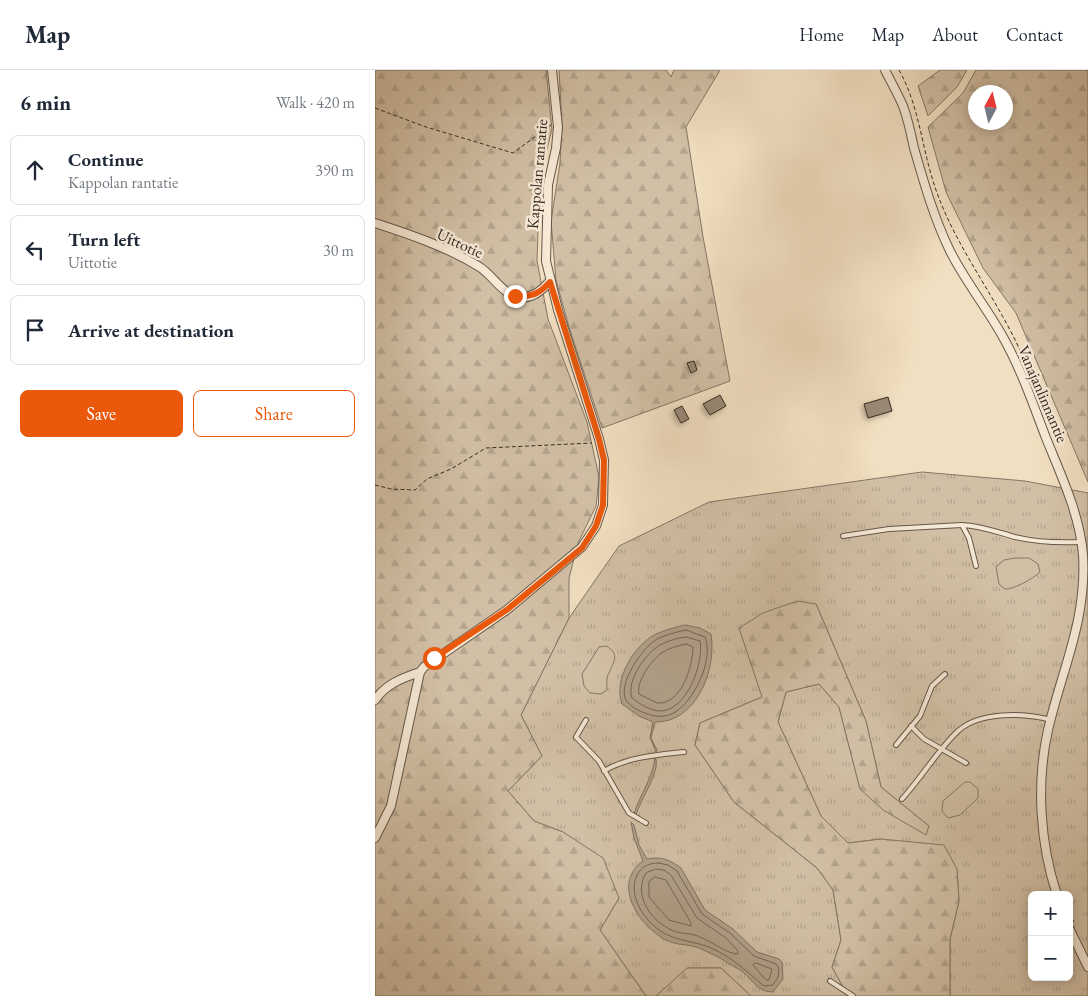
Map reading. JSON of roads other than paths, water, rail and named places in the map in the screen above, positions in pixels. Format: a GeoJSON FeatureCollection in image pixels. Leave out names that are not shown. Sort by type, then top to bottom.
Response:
{"type":"FeatureCollection","features":[{"type":"Feature","properties":{"kind":"street","name":"Kappolan rantatie"},"geometry":{"type":"LineString","coordinates":[[421,672],[448,648],[508,609],[582,548],[596,526],[603,505],[604,460],[600,442],[550,282],[546,261],[545,232],[548,186],[556,148],[557,120],[553,70]]}},
{"type":"Feature","properties":{"kind":"street","name":"Vanajanlinnantie"},"geometry":{"type":"LineString","coordinates":[[885,70],[903,107],[937,220],[951,253],[1003,337],[1019,369],[1063,481],[1081,542],[1084,580],[1081,616],[1051,720],[1043,766],[1042,812],[1045,847],[1056,891]]}},
{"type":"Feature","properties":{"kind":"street","name":"Uittotie"},"geometry":{"type":"LineString","coordinates":[[375,223],[403,232],[476,265],[488,272],[503,289],[515,296],[535,295],[550,282]]}},
{"type":"Feature","properties":{"kind":"street"},"geometry":{"type":"LineString","coordinates":[[375,700],[381,692],[399,679],[421,672]]}},
{"type":"Feature","properties":{"kind":"street"},"geometry":{"type":"LineString","coordinates":[[375,838],[391,806],[421,672]]}},
{"type":"Feature","properties":{"kind":"street"},"geometry":{"type":"LineString","coordinates":[[1073,936],[1088,966]]}},
{"type":"Feature","properties":{"kind":"lane"},"geometry":{"type":"LineString","coordinates":[[962,525],[969,538],[976,566]]}},
{"type":"Feature","properties":{"kind":"lane"},"geometry":{"type":"LineString","coordinates":[[843,536],[889,529],[962,525],[1059,544],[1081,542]]}},
{"type":"Feature","properties":{"kind":"lane"},"geometry":{"type":"LineString","coordinates":[[896,745],[920,716],[932,686],[945,674]]}},
{"type":"Feature","properties":{"kind":"lane"},"geometry":{"type":"LineString","coordinates":[[902,799],[960,729],[983,719],[1018,714],[1051,720]]}},
{"type":"Feature","properties":{"kind":"lane"},"geometry":{"type":"LineString","coordinates":[[586,720],[576,737],[586,746],[605,771],[629,813],[646,823]]}},
{"type":"Feature","properties":{"kind":"lane"},"geometry":{"type":"LineString","coordinates":[[911,726],[924,739],[966,763]]}},
{"type":"Feature","properties":{"kind":"lane"},"geometry":{"type":"LineString","coordinates":[[605,771],[616,764],[656,755],[684,752]]}},
{"type":"Feature","properties":{"kind":"lane"},"geometry":{"type":"LineString","coordinates":[[830,981],[853,996]]}},
{"type":"Feature","properties":{"kind":"water"},"geometry":{"type":"Polygon","coordinates":[[[686,625],[700,628],[711,634],[711,663],[701,692],[692,704],[682,714],[669,720],[655,722],[651,738],[657,750],[656,752],[650,738],[653,722],[639,716],[622,704],[620,684],[627,664],[640,646],[656,634],[686,625]]]}},
{"type":"Feature","properties":{"kind":"water"},"geometry":{"type":"Polygon","coordinates":[[[655,757],[656,769],[636,815],[634,814],[652,772],[655,757]]]}},
{"type":"Feature","properties":{"kind":"water"},"geometry":{"type":"Polygon","coordinates":[[[631,822],[634,825],[639,845],[647,859],[665,859],[681,868],[705,910],[733,929],[757,952],[779,959],[782,962],[783,979],[773,992],[763,990],[743,972],[720,958],[696,947],[669,942],[656,934],[638,915],[632,904],[629,881],[634,870],[643,861],[634,838],[631,822]]]}}]}
